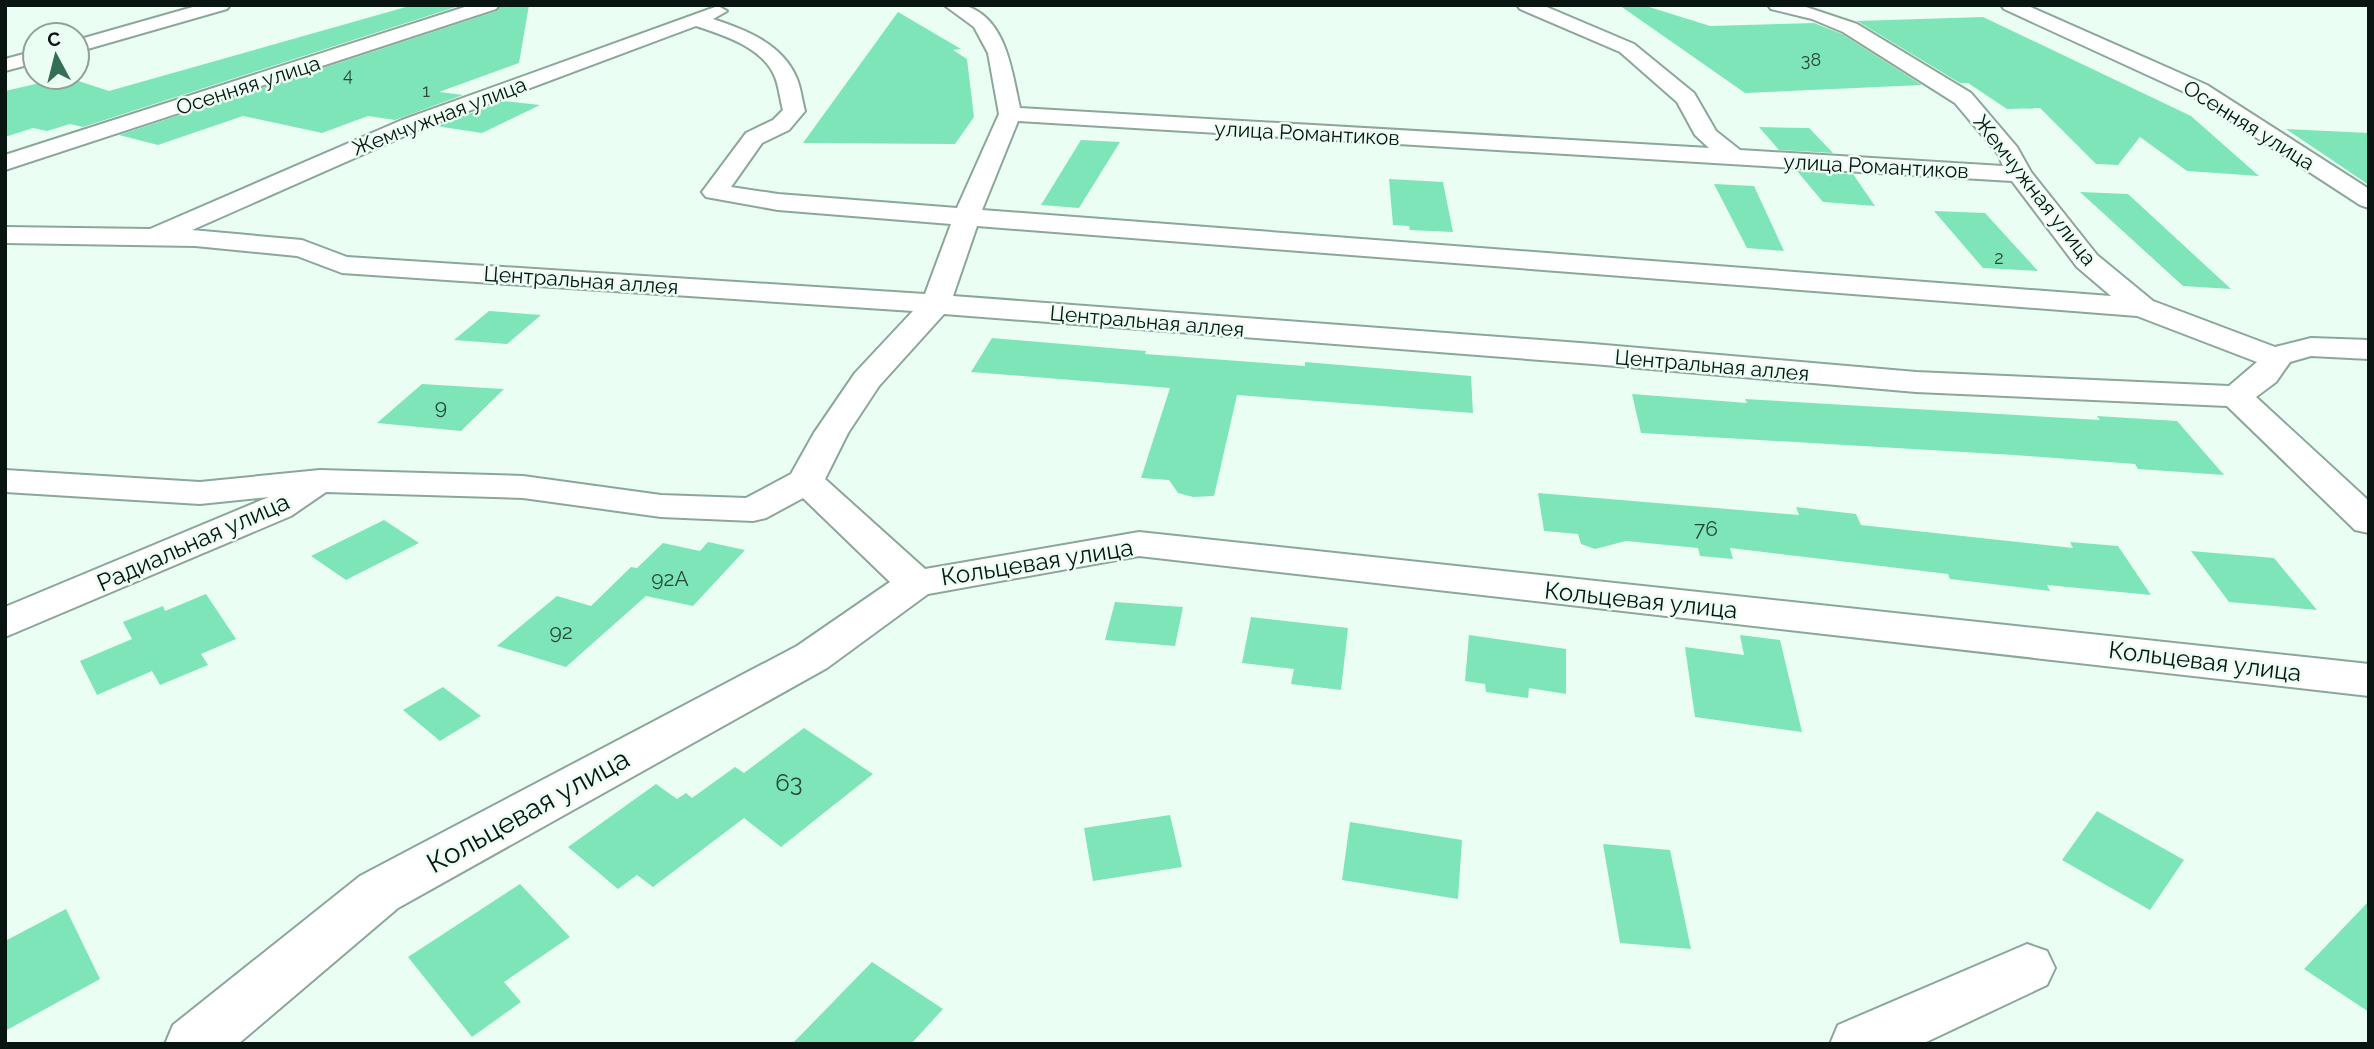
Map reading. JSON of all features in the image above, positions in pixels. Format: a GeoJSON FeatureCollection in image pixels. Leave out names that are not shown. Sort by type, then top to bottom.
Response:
{"type":"FeatureCollection","features":[{"type":"Feature","properties":{"kind":"street"},"geometry":{"type":"LineString","coordinates":[[91,42],[221,5]]}},
{"type":"Feature","properties":{"kind":"street","name":"Осенняя улица"},"geometry":{"type":"LineString","coordinates":[[5,163],[490,5]]}},
{"type":"Feature","properties":{"kind":"street","name":"Жемчужная улица"},"geometry":{"type":"LineString","coordinates":[[150,238],[410,125],[733,5]]}},
{"type":"Feature","properties":{"kind":"street"},"geometry":{"type":"LineString","coordinates":[[320,481],[523,488],[661,506],[754,510],[806,481],[831,433],[867,380],[935,305],[958,247],[966,217],[1010,114],[998,53],[982,24],[953,5]]}},
{"type":"Feature","properties":{"kind":"street"},"geometry":{"type":"LineString","coordinates":[[1526,5],[1538,5]]}},
{"type":"Feature","properties":{"kind":"street"},"geometry":{"type":"LineString","coordinates":[[1526,5],[1627,48],[1686,98],[1707,135],[1734,157]]}},
{"type":"Feature","properties":{"kind":"street","name":"Жемчужная улица"},"geometry":{"type":"LineString","coordinates":[[1777,5],[1818,15],[1850,28],[1963,98],[2009,152],[2019,174],[2087,261],[2142,307]]}},
{"type":"Feature","properties":{"kind":"street","name":"Осенняя улица"},"geometry":{"type":"LineString","coordinates":[[2010,5],[2199,90],[2369,200]]}},
{"type":"Feature","properties":{"kind":"street"},"geometry":{"type":"LineString","coordinates":[[695,19],[762,48],[785,76],[793,111],[781,125],[754,138],[715,192],[778,202],[2142,307],[2276,358]]}},
{"type":"Feature","properties":{"kind":"street","name":"улица Романтиков"},"geometry":{"type":"LineString","coordinates":[[1010,114],[2019,174]]}},
{"type":"Feature","properties":{"kind":"street","name":"Центральная аллея"},"geometry":{"type":"LineString","coordinates":[[5,235],[195,239],[302,248],[342,265],[804,294],[1606,355],[1916,382],[2236,396]]}},
{"type":"Feature","properties":{"kind":"street"},"geometry":{"type":"LineString","coordinates":[[2369,350],[2311,347],[2279,355],[2264,375],[2236,396],[2369,522]]}},
{"type":"Feature","properties":{"kind":"street","name":"Радиальная улица"},"geometry":{"type":"LineString","coordinates":[[5,481],[200,493],[320,481]]}},
{"type":"Feature","properties":{"kind":"street","name":"Радиальная улица"},"geometry":{"type":"LineString","coordinates":[[5,623],[278,508],[320,481]]}},
{"type":"Feature","properties":{"kind":"street","name":"Кольцевая улица"},"geometry":{"type":"LineString","coordinates":[[806,481],[916,583]]}},
{"type":"Feature","properties":{"kind":"street","name":"Кольцевая улица"},"geometry":{"type":"LineString","coordinates":[[210,1039],[379,892],[812,657],[916,583],[1139,544],[2369,680]]}},
{"type":"Feature","properties":{"kind":"street"},"geometry":{"type":"LineString","coordinates":[[1859,1044],[2027,968]]}},
{"type":"Feature","properties":{"kind":"building"},"geometry":{"type":"Polygon","coordinates":[[[413,5],[462,5],[83,127],[70,124],[47,131],[33,128],[5,137],[5,91],[21,87],[21,91],[91,91],[91,85],[109,91],[413,5]]]}},
{"type":"Feature","properties":{"kind":"building"},"geometry":{"type":"Polygon","coordinates":[[[501,5],[529,5],[519,63],[439,92],[463,95],[395,120],[368,116],[322,133],[243,116],[158,145],[119,135],[497,11],[501,5]]]}},
{"type":"Feature","properties":{"kind":"building"},"geometry":{"type":"Polygon","coordinates":[[[1619,5],[1643,5],[1710,26],[1814,23],[1842,34],[1922,85],[1745,93],[1619,5]]]}},
{"type":"Feature","properties":{"kind":"building"},"geometry":{"type":"Polygon","coordinates":[[[898,12],[961,49],[953,50],[967,59],[974,117],[955,144],[803,143],[898,12]]]}},
{"type":"Feature","properties":{"kind":"building"},"geometry":{"type":"Polygon","coordinates":[[[1983,17],[2191,116],[2259,176],[2187,171],[2140,137],[2118,165],[2096,164],[2040,108],[2007,109],[1968,83],[1960,83],[1857,21],[1983,17]]]}},
{"type":"Feature","properties":{"kind":"building"},"geometry":{"type":"Polygon","coordinates":[[[504,101],[540,105],[482,133],[436,126],[504,101]]]}},
{"type":"Feature","properties":{"kind":"building"},"geometry":{"type":"Polygon","coordinates":[[[1759,127],[1809,128],[1833,153],[1779,150],[1759,127]]]}},
{"type":"Feature","properties":{"kind":"building"},"geometry":{"type":"Polygon","coordinates":[[[2286,129],[2369,133],[2369,185],[2286,129]]]}},
{"type":"Feature","properties":{"kind":"building"},"geometry":{"type":"Polygon","coordinates":[[[1081,140],[1120,142],[1079,208],[1041,205],[1081,140]]]}},
{"type":"Feature","properties":{"kind":"building"},"geometry":{"type":"Polygon","coordinates":[[[1797,171],[1853,174],[1875,206],[1823,202],[1797,171]]]}},
{"type":"Feature","properties":{"kind":"building"},"geometry":{"type":"Polygon","coordinates":[[[1389,179],[1443,182],[1453,232],[1410,230],[1409,226],[1393,225],[1389,179]]]}},
{"type":"Feature","properties":{"kind":"building"},"geometry":{"type":"Polygon","coordinates":[[[1714,184],[1754,186],[1784,251],[1747,248],[1714,184]]]}},
{"type":"Feature","properties":{"kind":"building"},"geometry":{"type":"Polygon","coordinates":[[[2080,192],[2128,194],[2231,289],[2183,286],[2080,192]]]}},
{"type":"Feature","properties":{"kind":"building"},"geometry":{"type":"Polygon","coordinates":[[[1934,211],[1985,213],[2038,271],[1983,268],[1934,211]]]}},
{"type":"Feature","properties":{"kind":"building"},"geometry":{"type":"Polygon","coordinates":[[[489,311],[541,315],[507,344],[454,340],[489,311]]]}},
{"type":"Feature","properties":{"kind":"building"},"geometry":{"type":"Polygon","coordinates":[[[992,338],[1146,351],[1145,354],[1305,366],[1305,362],[1471,376],[1473,413],[1237,395],[1214,496],[1193,497],[1178,493],[1169,480],[1141,478],[1170,388],[971,372],[992,338]]]}},
{"type":"Feature","properties":{"kind":"building"},"geometry":{"type":"Polygon","coordinates":[[[422,384],[504,389],[461,431],[377,423],[422,384]]]}},
{"type":"Feature","properties":{"kind":"building"},"geometry":{"type":"Polygon","coordinates":[[[1632,394],[1747,403],[1745,399],[2100,420],[2097,416],[2177,421],[2224,475],[2138,469],[2135,464],[2014,455],[1641,433],[1632,394]]]}},
{"type":"Feature","properties":{"kind":"building"},"geometry":{"type":"Polygon","coordinates":[[[1538,493],[1799,515],[1796,507],[1856,514],[1861,525],[2073,548],[2070,542],[2118,546],[2151,595],[2047,585],[2050,591],[1950,579],[1948,574],[1730,548],[1733,559],[1700,556],[1698,548],[1626,541],[1595,549],[1581,544],[1578,534],[1544,531],[1538,493]]]}},
{"type":"Feature","properties":{"kind":"building"},"geometry":{"type":"Polygon","coordinates":[[[384,520],[419,543],[346,580],[311,556],[384,520]]]}},
{"type":"Feature","properties":{"kind":"building"},"geometry":{"type":"Polygon","coordinates":[[[708,542],[745,550],[693,606],[646,596],[566,667],[497,646],[557,596],[591,606],[631,567],[637,568],[663,543],[700,551],[708,542]]]}},
{"type":"Feature","properties":{"kind":"building"},"geometry":{"type":"Polygon","coordinates":[[[2191,551],[2274,558],[2317,610],[2229,602],[2191,551]]]}},
{"type":"Feature","properties":{"kind":"building"},"geometry":{"type":"Polygon","coordinates":[[[206,594],[236,639],[201,654],[208,665],[160,685],[152,671],[97,695],[80,661],[132,639],[123,622],[163,606],[165,611],[206,594]]]}},
{"type":"Feature","properties":{"kind":"building"},"geometry":{"type":"Polygon","coordinates":[[[1115,602],[1183,607],[1175,646],[1105,640],[1115,602]]]}},
{"type":"Feature","properties":{"kind":"building"},"geometry":{"type":"Polygon","coordinates":[[[1251,617],[1348,628],[1341,690],[1291,684],[1294,669],[1242,663],[1251,617]]]}},
{"type":"Feature","properties":{"kind":"building"},"geometry":{"type":"Polygon","coordinates":[[[1469,635],[1566,649],[1566,694],[1529,688],[1528,698],[1486,692],[1485,684],[1465,681],[1469,635]]]}},
{"type":"Feature","properties":{"kind":"building"},"geometry":{"type":"Polygon","coordinates":[[[1740,635],[1780,640],[1802,732],[1695,717],[1685,647],[1744,655],[1740,635]]]}},
{"type":"Feature","properties":{"kind":"building"},"geometry":{"type":"Polygon","coordinates":[[[443,687],[481,716],[440,741],[403,710],[443,687]]]}},
{"type":"Feature","properties":{"kind":"building"},"geometry":{"type":"Polygon","coordinates":[[[804,728],[873,774],[781,847],[744,818],[653,887],[637,875],[618,889],[568,847],[656,784],[677,799],[686,793],[692,798],[735,767],[744,773],[804,728]]]}},
{"type":"Feature","properties":{"kind":"building"},"geometry":{"type":"Polygon","coordinates":[[[2097,811],[2184,860],[2150,910],[2062,860],[2097,811]]]}},
{"type":"Feature","properties":{"kind":"building"},"geometry":{"type":"Polygon","coordinates":[[[1170,815],[1182,867],[1093,881],[1084,828],[1170,815]]]}},
{"type":"Feature","properties":{"kind":"building"},"geometry":{"type":"Polygon","coordinates":[[[1350,822],[1462,840],[1458,899],[1342,880],[1350,822]]]}},
{"type":"Feature","properties":{"kind":"building"},"geometry":{"type":"Polygon","coordinates":[[[1603,844],[1670,850],[1691,949],[1620,943],[1603,844]]]}},
{"type":"Feature","properties":{"kind":"building"},"geometry":{"type":"Polygon","coordinates":[[[520,884],[570,937],[504,982],[521,1002],[472,1037],[408,957],[520,884]]]}},
{"type":"Feature","properties":{"kind":"building"},"geometry":{"type":"Polygon","coordinates":[[[2369,901],[2369,1012],[2304,969],[2369,901]]]}},
{"type":"Feature","properties":{"kind":"building"},"geometry":{"type":"Polygon","coordinates":[[[66,909],[100,979],[5,1031],[5,941],[66,909]]]}},
{"type":"Feature","properties":{"kind":"building"},"geometry":{"type":"Polygon","coordinates":[[[872,962],[943,1009],[911,1044],[792,1044],[872,962]]]}}]}
